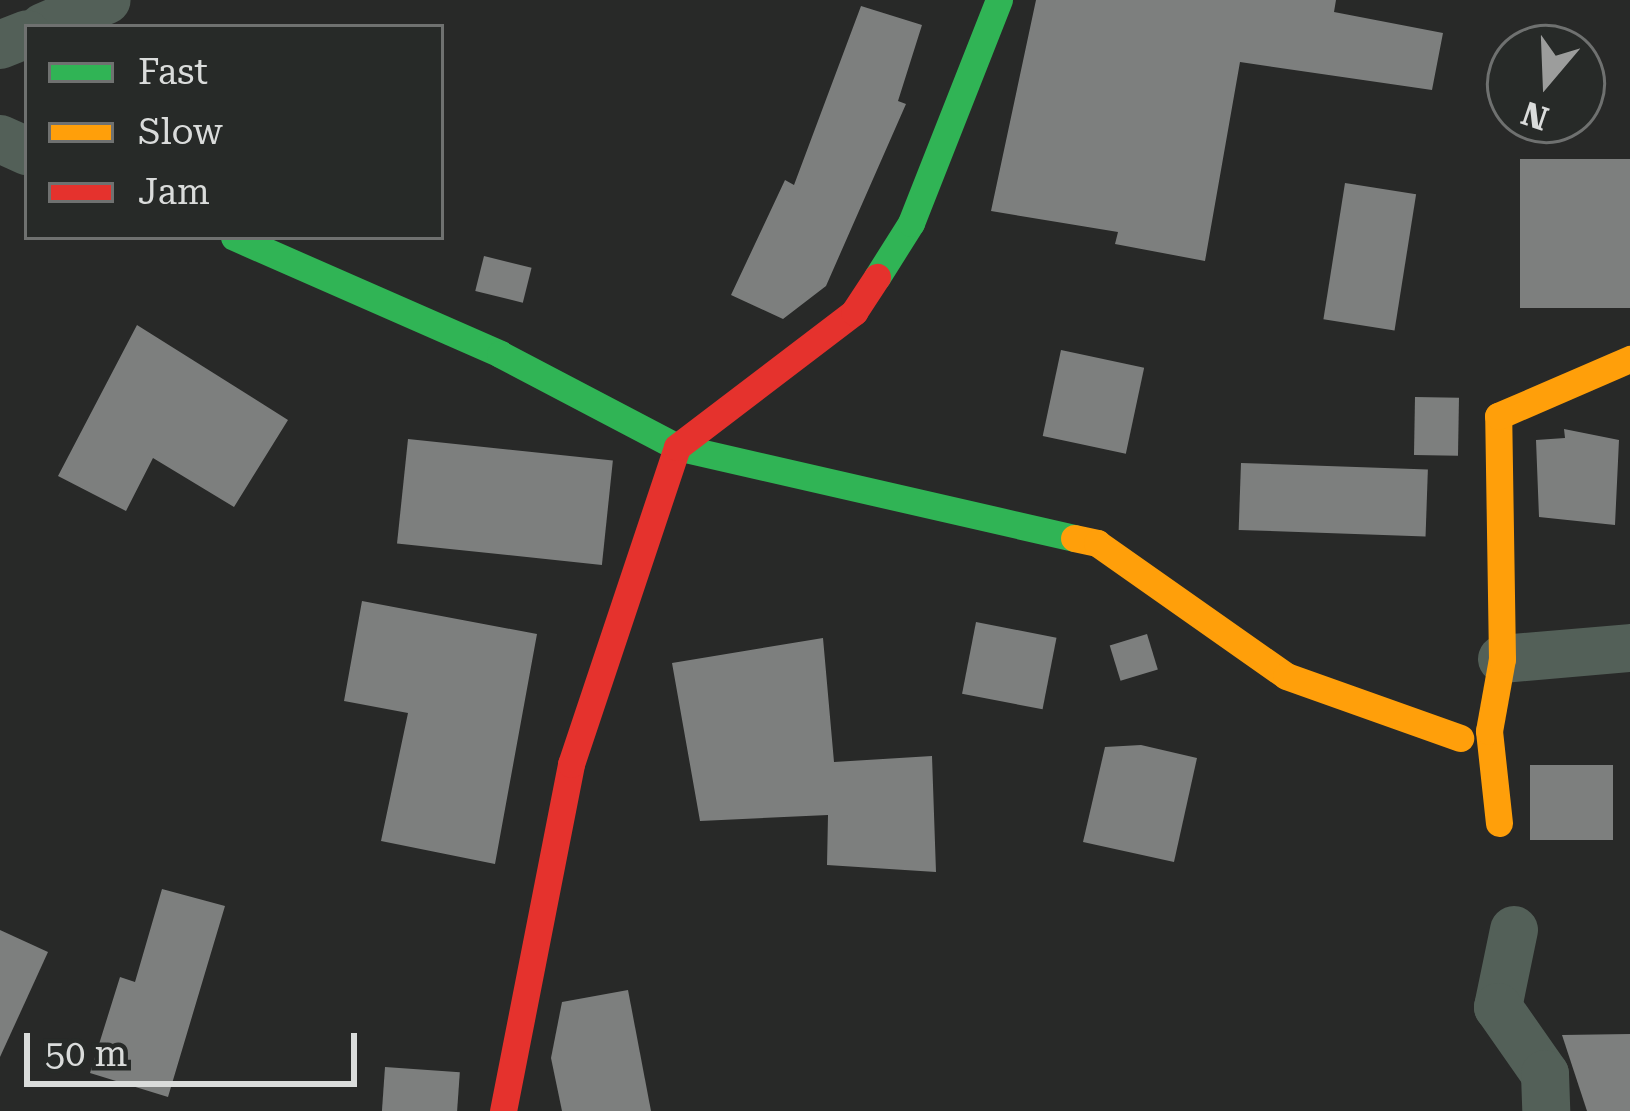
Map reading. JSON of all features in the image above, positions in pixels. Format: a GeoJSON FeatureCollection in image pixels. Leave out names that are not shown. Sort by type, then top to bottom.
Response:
{"type":"FeatureCollection","features":[{"type":"Feature","properties":{"kind":"street"},"geometry":{"type":"LineString","coordinates":[[51,24],[107,0]]}},
{"type":"Feature","properties":{"kind":"street"},"geometry":{"type":"LineString","coordinates":[[503,1111],[571,764],[677,447],[854,312],[910,223],[999,0]]}},
{"type":"Feature","properties":{"kind":"street"},"geometry":{"type":"LineString","coordinates":[[240,240],[500,354],[677,447],[1097,543],[1286,676],[1460,738]]}},
{"type":"Feature","properties":{"kind":"street"},"geometry":{"type":"LineString","coordinates":[[1499,823],[1489,731],[1502,659],[1498,416],[1630,358]]}},
{"type":"Feature","properties":{"kind":"street"},"geometry":{"type":"LineString","coordinates":[[1502,659],[1630,649]]}},
{"type":"Feature","properties":{"kind":"street"},"geometry":{"type":"LineString","coordinates":[[1514,929],[1498,1007],[1545,1074],[1546,1111]]}},
{"type":"Feature","properties":{"kind":"building"},"geometry":{"type":"Polygon","coordinates":[[[1036,0],[1336,0],[1334,12],[1443,33],[1432,90],[1240,62],[1205,261],[1115,244],[1118,232],[991,211],[1036,0]]]}},
{"type":"Feature","properties":{"kind":"building"},"geometry":{"type":"Polygon","coordinates":[[[861,6],[922,25],[898,101],[906,104],[826,286],[783,319],[731,295],[785,180],[794,185],[861,6]]]}},
{"type":"Feature","properties":{"kind":"building"},"geometry":{"type":"Polygon","coordinates":[[[1520,159],[1630,159],[1630,308],[1520,308],[1520,159]]]}},
{"type":"Feature","properties":{"kind":"building"},"geometry":{"type":"Polygon","coordinates":[[[1345,183],[1416,194],[1395,331],[1323,319],[1345,183]]]}},
{"type":"Feature","properties":{"kind":"building"},"geometry":{"type":"Polygon","coordinates":[[[484,256],[532,268],[523,303],[475,291],[484,256]]]}},
{"type":"Feature","properties":{"kind":"building"},"geometry":{"type":"Polygon","coordinates":[[[137,325],[288,420],[234,507],[153,458],[126,511],[58,476],[137,325]]]}},
{"type":"Feature","properties":{"kind":"building"},"geometry":{"type":"Polygon","coordinates":[[[1061,350],[1144,368],[1126,454],[1043,436],[1061,350]]]}},
{"type":"Feature","properties":{"kind":"building"},"geometry":{"type":"Polygon","coordinates":[[[1415,397],[1459,398],[1458,456],[1414,455],[1415,397]]]}},
{"type":"Feature","properties":{"kind":"building"},"geometry":{"type":"Polygon","coordinates":[[[1564,429],[1619,440],[1615,525],[1539,517],[1536,440],[1565,438],[1564,429]]]}},
{"type":"Feature","properties":{"kind":"building"},"geometry":{"type":"Polygon","coordinates":[[[408,439],[613,461],[602,565],[397,543],[408,439]]]}},
{"type":"Feature","properties":{"kind":"building"},"geometry":{"type":"Polygon","coordinates":[[[1241,463],[1428,470],[1426,536],[1239,530],[1241,463]]]}},
{"type":"Feature","properties":{"kind":"building"},"geometry":{"type":"Polygon","coordinates":[[[362,601],[537,634],[495,864],[381,841],[408,713],[344,701],[362,601]]]}},
{"type":"Feature","properties":{"kind":"building"},"geometry":{"type":"Polygon","coordinates":[[[976,622],[1056,638],[1043,709],[962,694],[976,622]]]}},
{"type":"Feature","properties":{"kind":"building"},"geometry":{"type":"Polygon","coordinates":[[[1147,634],[1158,669],[1121,681],[1110,645],[1147,634]]]}},
{"type":"Feature","properties":{"kind":"building"},"geometry":{"type":"Polygon","coordinates":[[[823,638],[834,762],[932,756],[936,872],[827,865],[828,815],[700,821],[672,663],[823,638]]]}},
{"type":"Feature","properties":{"kind":"building"},"geometry":{"type":"Polygon","coordinates":[[[1141,745],[1197,758],[1174,862],[1083,842],[1105,747],[1141,745]]]}},
{"type":"Feature","properties":{"kind":"building"},"geometry":{"type":"Polygon","coordinates":[[[1530,765],[1613,765],[1613,840],[1530,840],[1530,765]]]}},
{"type":"Feature","properties":{"kind":"building"},"geometry":{"type":"Polygon","coordinates":[[[162,889],[225,906],[168,1097],[90,1073],[120,977],[135,982],[162,889]]]}},
{"type":"Feature","properties":{"kind":"building"},"geometry":{"type":"Polygon","coordinates":[[[0,930],[48,952],[0,1057],[0,930]]]}},
{"type":"Feature","properties":{"kind":"building"},"geometry":{"type":"Polygon","coordinates":[[[628,990],[651,1111],[562,1111],[551,1058],[562,1002],[628,990]]]}},
{"type":"Feature","properties":{"kind":"building"},"geometry":{"type":"Polygon","coordinates":[[[1630,1034],[1630,1111],[1587,1111],[1562,1035],[1630,1034]]]}},
{"type":"Feature","properties":{"kind":"building"},"geometry":{"type":"Polygon","coordinates":[[[385,1067],[460,1072],[457,1111],[382,1111],[385,1067]]]}},
{"type":"Feature","properties":{"kind":"traffic: fast"},"geometry":{"type":"LineString","coordinates":[[877,277],[911,223],[999,0]]}},
{"type":"Feature","properties":{"kind":"traffic: fast"},"geometry":{"type":"LineString","coordinates":[[241,240],[500,354],[677,447],[1074,538]]}},
{"type":"Feature","properties":{"kind":"traffic: slow"},"geometry":{"type":"LineString","coordinates":[[1499,823],[1489,731],[1502,659],[1498,416],[1630,359]]}},
{"type":"Feature","properties":{"kind":"traffic: slow"},"geometry":{"type":"LineString","coordinates":[[1074,538],[1097,543],[1286,676],[1460,738]]}},
{"type":"Feature","properties":{"kind":"traffic: jam"},"geometry":{"type":"LineString","coordinates":[[503,1111],[571,764],[677,447],[854,312],[877,277]]}}]}
